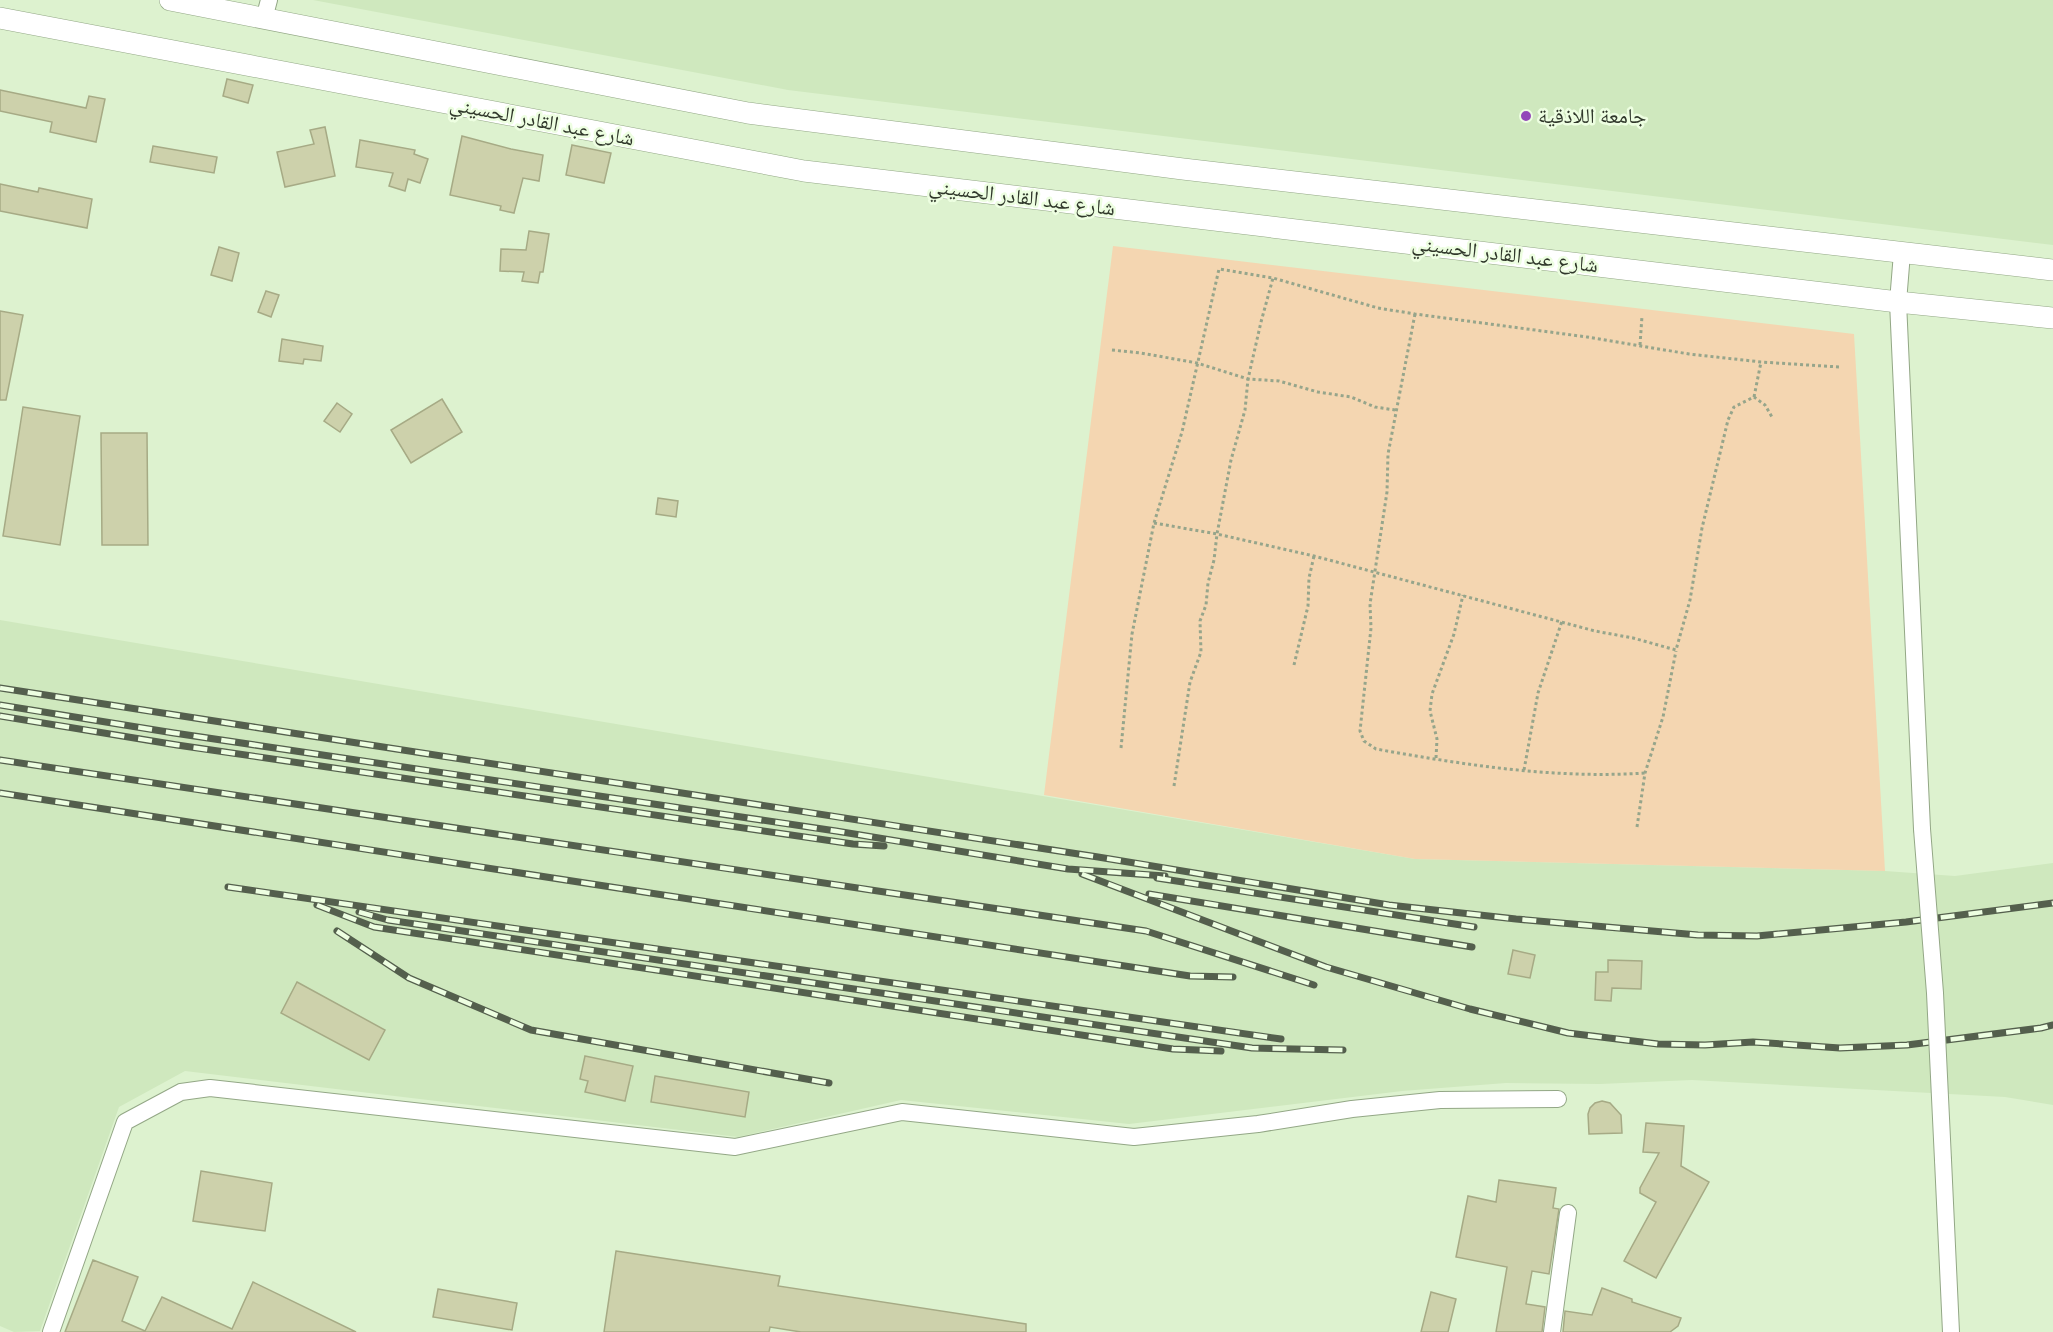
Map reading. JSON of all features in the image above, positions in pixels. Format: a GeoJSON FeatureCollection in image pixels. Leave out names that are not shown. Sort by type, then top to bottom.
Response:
{"type":"FeatureCollection","features":[{"type":"Feature","properties":{"kind":"main road"},"geometry":{"type":"LineString","coordinates":[[170,0],[267,10],[748,113],[833,126],[2053,270]]}},
{"type":"Feature","properties":{"kind":"main road","name":"شارع عبد القادر الحسيني"},"geometry":{"type":"LineString","coordinates":[[0,18],[804,171],[1898,302],[2053,318]]}},
{"type":"Feature","properties":{"kind":"street"},"geometry":{"type":"LineString","coordinates":[[1902,253],[1898,302],[1922,829],[1935,993],[1951,1332]]}},
{"type":"Feature","properties":{"kind":"street"},"geometry":{"type":"LineString","coordinates":[[51,1332],[125,1122],[180,1092],[210,1088],[735,1147],[902,1112],[1134,1137],[1258,1124],[1440,1100],[1558,1099]]}},
{"type":"Feature","properties":{"kind":"street"},"geometry":{"type":"LineString","coordinates":[[1552,1332],[1568,1213]]}},
{"type":"Feature","properties":{"kind":"path"},"geometry":{"type":"LineString","coordinates":[[1121,748],[1132,634],[1154,523],[1182,432],[1219,269],[1274,278],[1378,308],[1414,314],[1640,345],[1689,354],[1839,367]]}},
{"type":"Feature","properties":{"kind":"path"},"geometry":{"type":"LineString","coordinates":[[1174,786],[1190,682],[1200,652],[1200,621],[1206,605],[1216,534],[1231,460],[1245,410],[1248,379],[1260,322],[1274,278]]}},
{"type":"Feature","properties":{"kind":"path"},"geometry":{"type":"LineString","coordinates":[[1414,314],[1409,352],[1395,410],[1388,454],[1387,492],[1370,604],[1371,628],[1360,731],[1364,741],[1376,748],[1474,765],[1575,775],[1645,773]]}},
{"type":"Feature","properties":{"kind":"path"},"geometry":{"type":"LineString","coordinates":[[1640,345],[1642,316]]}},
{"type":"Feature","properties":{"kind":"path"},"geometry":{"type":"LineString","coordinates":[[1112,350],[1197,363],[1248,379],[1280,381],[1318,393],[1351,398],[1375,407],[1395,410]]}},
{"type":"Feature","properties":{"kind":"path"},"geometry":{"type":"LineString","coordinates":[[1754,397],[1761,362]]}},
{"type":"Feature","properties":{"kind":"path"},"geometry":{"type":"LineString","coordinates":[[1754,397],[1765,405],[1772,417]]}},
{"type":"Feature","properties":{"kind":"path"},"geometry":{"type":"LineString","coordinates":[[1637,827],[1645,773],[1663,717],[1676,650],[1690,600],[1702,528],[1728,420],[1734,407],[1754,397]]}},
{"type":"Feature","properties":{"kind":"path"},"geometry":{"type":"LineString","coordinates":[[1154,523],[1314,556],[1595,631],[1633,638],[1676,650]]}},
{"type":"Feature","properties":{"kind":"path"},"geometry":{"type":"LineString","coordinates":[[1294,665],[1308,606],[1309,578],[1314,556]]}},
{"type":"Feature","properties":{"kind":"path"},"geometry":{"type":"LineString","coordinates":[[1436,758],[1437,739],[1430,711],[1432,694],[1454,634],[1463,595]]}},
{"type":"Feature","properties":{"kind":"path"},"geometry":{"type":"LineString","coordinates":[[1524,770],[1538,693],[1562,621]]}},
{"type":"Feature","properties":{"kind":"shaded area","name":"جامعة اللاذقية"},"geometry":{"type":"Polygon","coordinates":[[[313,0],[2053,0],[2053,245],[788,90],[313,0]]]}},
{"type":"Feature","properties":{"kind":"shaded area"},"geometry":{"type":"Polygon","coordinates":[[[1113,246],[1854,334],[1885,871],[1415,859],[1044,795],[1113,246]]]}},
{"type":"Feature","properties":{"kind":"shaded area"},"geometry":{"type":"Polygon","coordinates":[[[0,620],[1415,859],[1885,871],[1955,876],[2053,863],[2053,1105],[2005,1097],[1692,1080],[1600,1084],[1506,1083],[1402,1091],[1129,1124],[901,1100],[738,1137],[185,1071],[119,1107],[40,1331],[14,1332],[0,1326],[0,620]]]}},
{"type":"Feature","properties":{"kind":"building"},"geometry":{"type":"Polygon","coordinates":[[[227,79],[253,85],[248,103],[223,96],[227,79]]]}},
{"type":"Feature","properties":{"kind":"building"},"geometry":{"type":"Polygon","coordinates":[[[0,90],[86,108],[89,96],[105,99],[96,142],[50,132],[52,122],[0,111],[0,90]]]}},
{"type":"Feature","properties":{"kind":"building"},"geometry":{"type":"Polygon","coordinates":[[[325,127],[335,176],[285,187],[277,152],[314,144],[310,130],[325,127]]]}},
{"type":"Feature","properties":{"kind":"building"},"geometry":{"type":"Polygon","coordinates":[[[462,136],[543,155],[539,181],[523,178],[514,213],[500,210],[501,206],[450,195],[462,136]]]}},
{"type":"Feature","properties":{"kind":"building"},"geometry":{"type":"Polygon","coordinates":[[[360,140],[415,150],[414,154],[428,159],[420,183],[408,179],[405,191],[389,186],[393,173],[356,167],[360,140]]]}},
{"type":"Feature","properties":{"kind":"building"},"geometry":{"type":"Polygon","coordinates":[[[572,145],[611,153],[604,183],[566,175],[572,145]]]}},
{"type":"Feature","properties":{"kind":"building"},"geometry":{"type":"Polygon","coordinates":[[[153,146],[217,157],[214,173],[150,162],[153,146]]]}},
{"type":"Feature","properties":{"kind":"building"},"geometry":{"type":"Polygon","coordinates":[[[0,184],[38,192],[39,188],[92,199],[87,228],[0,211],[0,184]]]}},
{"type":"Feature","properties":{"kind":"building"},"geometry":{"type":"Polygon","coordinates":[[[529,231],[549,234],[543,272],[540,272],[538,283],[522,281],[524,272],[500,271],[501,249],[526,250],[529,231]]]}},
{"type":"Feature","properties":{"kind":"building"},"geometry":{"type":"Polygon","coordinates":[[[219,247],[239,253],[232,281],[211,275],[219,247]]]}},
{"type":"Feature","properties":{"kind":"building"},"geometry":{"type":"Polygon","coordinates":[[[266,291],[279,295],[271,317],[258,312],[266,291]]]}},
{"type":"Feature","properties":{"kind":"building"},"geometry":{"type":"Polygon","coordinates":[[[0,311],[23,315],[6,400],[0,400],[0,311]]]}},
{"type":"Feature","properties":{"kind":"building"},"geometry":{"type":"Polygon","coordinates":[[[282,339],[323,346],[321,361],[304,359],[303,364],[279,361],[282,339]]]}},
{"type":"Feature","properties":{"kind":"building"},"geometry":{"type":"Polygon","coordinates":[[[442,399],[462,432],[411,463],[391,430],[442,399]]]}},
{"type":"Feature","properties":{"kind":"building"},"geometry":{"type":"Polygon","coordinates":[[[337,403],[352,414],[340,432],[324,421],[337,403]]]}},
{"type":"Feature","properties":{"kind":"building"},"geometry":{"type":"Polygon","coordinates":[[[23,407],[80,416],[60,545],[3,536],[23,407]]]}},
{"type":"Feature","properties":{"kind":"building"},"geometry":{"type":"Polygon","coordinates":[[[101,433],[147,433],[148,545],[102,545],[101,433]]]}},
{"type":"Feature","properties":{"kind":"building"},"geometry":{"type":"Polygon","coordinates":[[[658,498],[678,501],[676,517],[656,514],[658,498]]]}},
{"type":"Feature","properties":{"kind":"building"},"geometry":{"type":"Polygon","coordinates":[[[1513,950],[1535,955],[1530,978],[1508,974],[1513,950]]]}},
{"type":"Feature","properties":{"kind":"building"},"geometry":{"type":"Polygon","coordinates":[[[1608,960],[1642,961],[1641,989],[1612,988],[1611,1001],[1595,1000],[1596,972],[1608,972],[1608,960]]]}},
{"type":"Feature","properties":{"kind":"building"},"geometry":{"type":"Polygon","coordinates":[[[297,982],[385,1030],[369,1060],[281,1013],[297,982]]]}},
{"type":"Feature","properties":{"kind":"building"},"geometry":{"type":"Polygon","coordinates":[[[585,1056],[633,1066],[625,1101],[585,1092],[588,1081],[580,1079],[585,1056]]]}},
{"type":"Feature","properties":{"kind":"building"},"geometry":{"type":"Polygon","coordinates":[[[655,1076],[749,1092],[745,1117],[651,1102],[655,1076]]]}},
{"type":"Feature","properties":{"kind":"building"},"geometry":{"type":"Polygon","coordinates":[[[1602,1101],[1610,1103],[1621,1115],[1622,1133],[1589,1134],[1590,1108],[1602,1101]]]}},
{"type":"Feature","properties":{"kind":"building"},"geometry":{"type":"Polygon","coordinates":[[[1646,1123],[1684,1126],[1681,1166],[1709,1182],[1656,1278],[1624,1261],[1656,1202],[1640,1193],[1640,1188],[1659,1153],[1643,1152],[1646,1123]]]}},
{"type":"Feature","properties":{"kind":"building"},"geometry":{"type":"Polygon","coordinates":[[[201,1171],[272,1183],[265,1231],[193,1221],[201,1171]]]}},
{"type":"Feature","properties":{"kind":"building"},"geometry":{"type":"Polygon","coordinates":[[[1499,1180],[1556,1188],[1553,1208],[1559,1209],[1549,1274],[1532,1271],[1526,1304],[1545,1307],[1542,1332],[1496,1332],[1507,1267],[1456,1257],[1468,1196],[1496,1202],[1499,1180]]]}},
{"type":"Feature","properties":{"kind":"building"},"geometry":{"type":"Polygon","coordinates":[[[616,1251],[780,1276],[778,1286],[1026,1324],[1026,1332],[801,1332],[770,1327],[769,1332],[604,1332],[616,1251]]]}},
{"type":"Feature","properties":{"kind":"building"},"geometry":{"type":"Polygon","coordinates":[[[93,1260],[138,1277],[122,1321],[145,1331],[162,1297],[232,1329],[253,1282],[356,1332],[65,1332],[93,1260]]]}},
{"type":"Feature","properties":{"kind":"building"},"geometry":{"type":"Polygon","coordinates":[[[1602,1288],[1632,1299],[1632,1302],[1681,1318],[1678,1326],[1670,1332],[1563,1332],[1565,1311],[1592,1315],[1602,1288]]]}},
{"type":"Feature","properties":{"kind":"building"},"geometry":{"type":"Polygon","coordinates":[[[438,1289],[517,1303],[512,1330],[433,1317],[438,1289]]]}},
{"type":"Feature","properties":{"kind":"building"},"geometry":{"type":"Polygon","coordinates":[[[1431,1292],[1456,1299],[1448,1332],[1421,1332],[1431,1292]]]}},
{"type":"Feature","properties":{"kind":"railway"},"geometry":{"type":"LineString","coordinates":[[0,688],[1098,857],[1389,905],[1516,919],[1698,935],[1757,936],[1906,922],[2053,903]]}},
{"type":"Feature","properties":{"kind":"railway"},"geometry":{"type":"LineString","coordinates":[[0,705],[836,831],[1068,869],[1165,876]]}},
{"type":"Feature","properties":{"kind":"railway"},"geometry":{"type":"LineString","coordinates":[[0,716],[177,745],[853,844],[884,846]]}},
{"type":"Feature","properties":{"kind":"railway"},"geometry":{"type":"LineString","coordinates":[[0,760],[1146,931],[1314,985]]}},
{"type":"Feature","properties":{"kind":"railway"},"geometry":{"type":"LineString","coordinates":[[0,793],[1190,976],[1233,977]]}},
{"type":"Feature","properties":{"kind":"railway"},"geometry":{"type":"LineString","coordinates":[[1082,874],[1326,967],[1470,1009],[1568,1033],[1658,1044],[1705,1045],[1753,1042],[1840,1048],[1907,1045],[2053,1025]]}},
{"type":"Feature","properties":{"kind":"railway"},"geometry":{"type":"LineString","coordinates":[[1157,878],[1474,927]]}},
{"type":"Feature","properties":{"kind":"railway"},"geometry":{"type":"LineString","coordinates":[[228,887],[1281,1039]]}},
{"type":"Feature","properties":{"kind":"railway"},"geometry":{"type":"LineString","coordinates":[[1149,894],[1472,947]]}},
{"type":"Feature","properties":{"kind":"railway"},"geometry":{"type":"LineString","coordinates":[[317,905],[374,927],[1173,1049],[1221,1051]]}},
{"type":"Feature","properties":{"kind":"railway"},"geometry":{"type":"LineString","coordinates":[[359,912],[388,920],[1252,1048],[1343,1050]]}},
{"type":"Feature","properties":{"kind":"railway"},"geometry":{"type":"LineString","coordinates":[[337,931],[409,978],[531,1030],[829,1083]]}},
{"type":"Feature","properties":{"kind":"place","name":"جامعة اللاذقية"},"geometry":{"type":"Point","coordinates":[1526,116]}}]}
